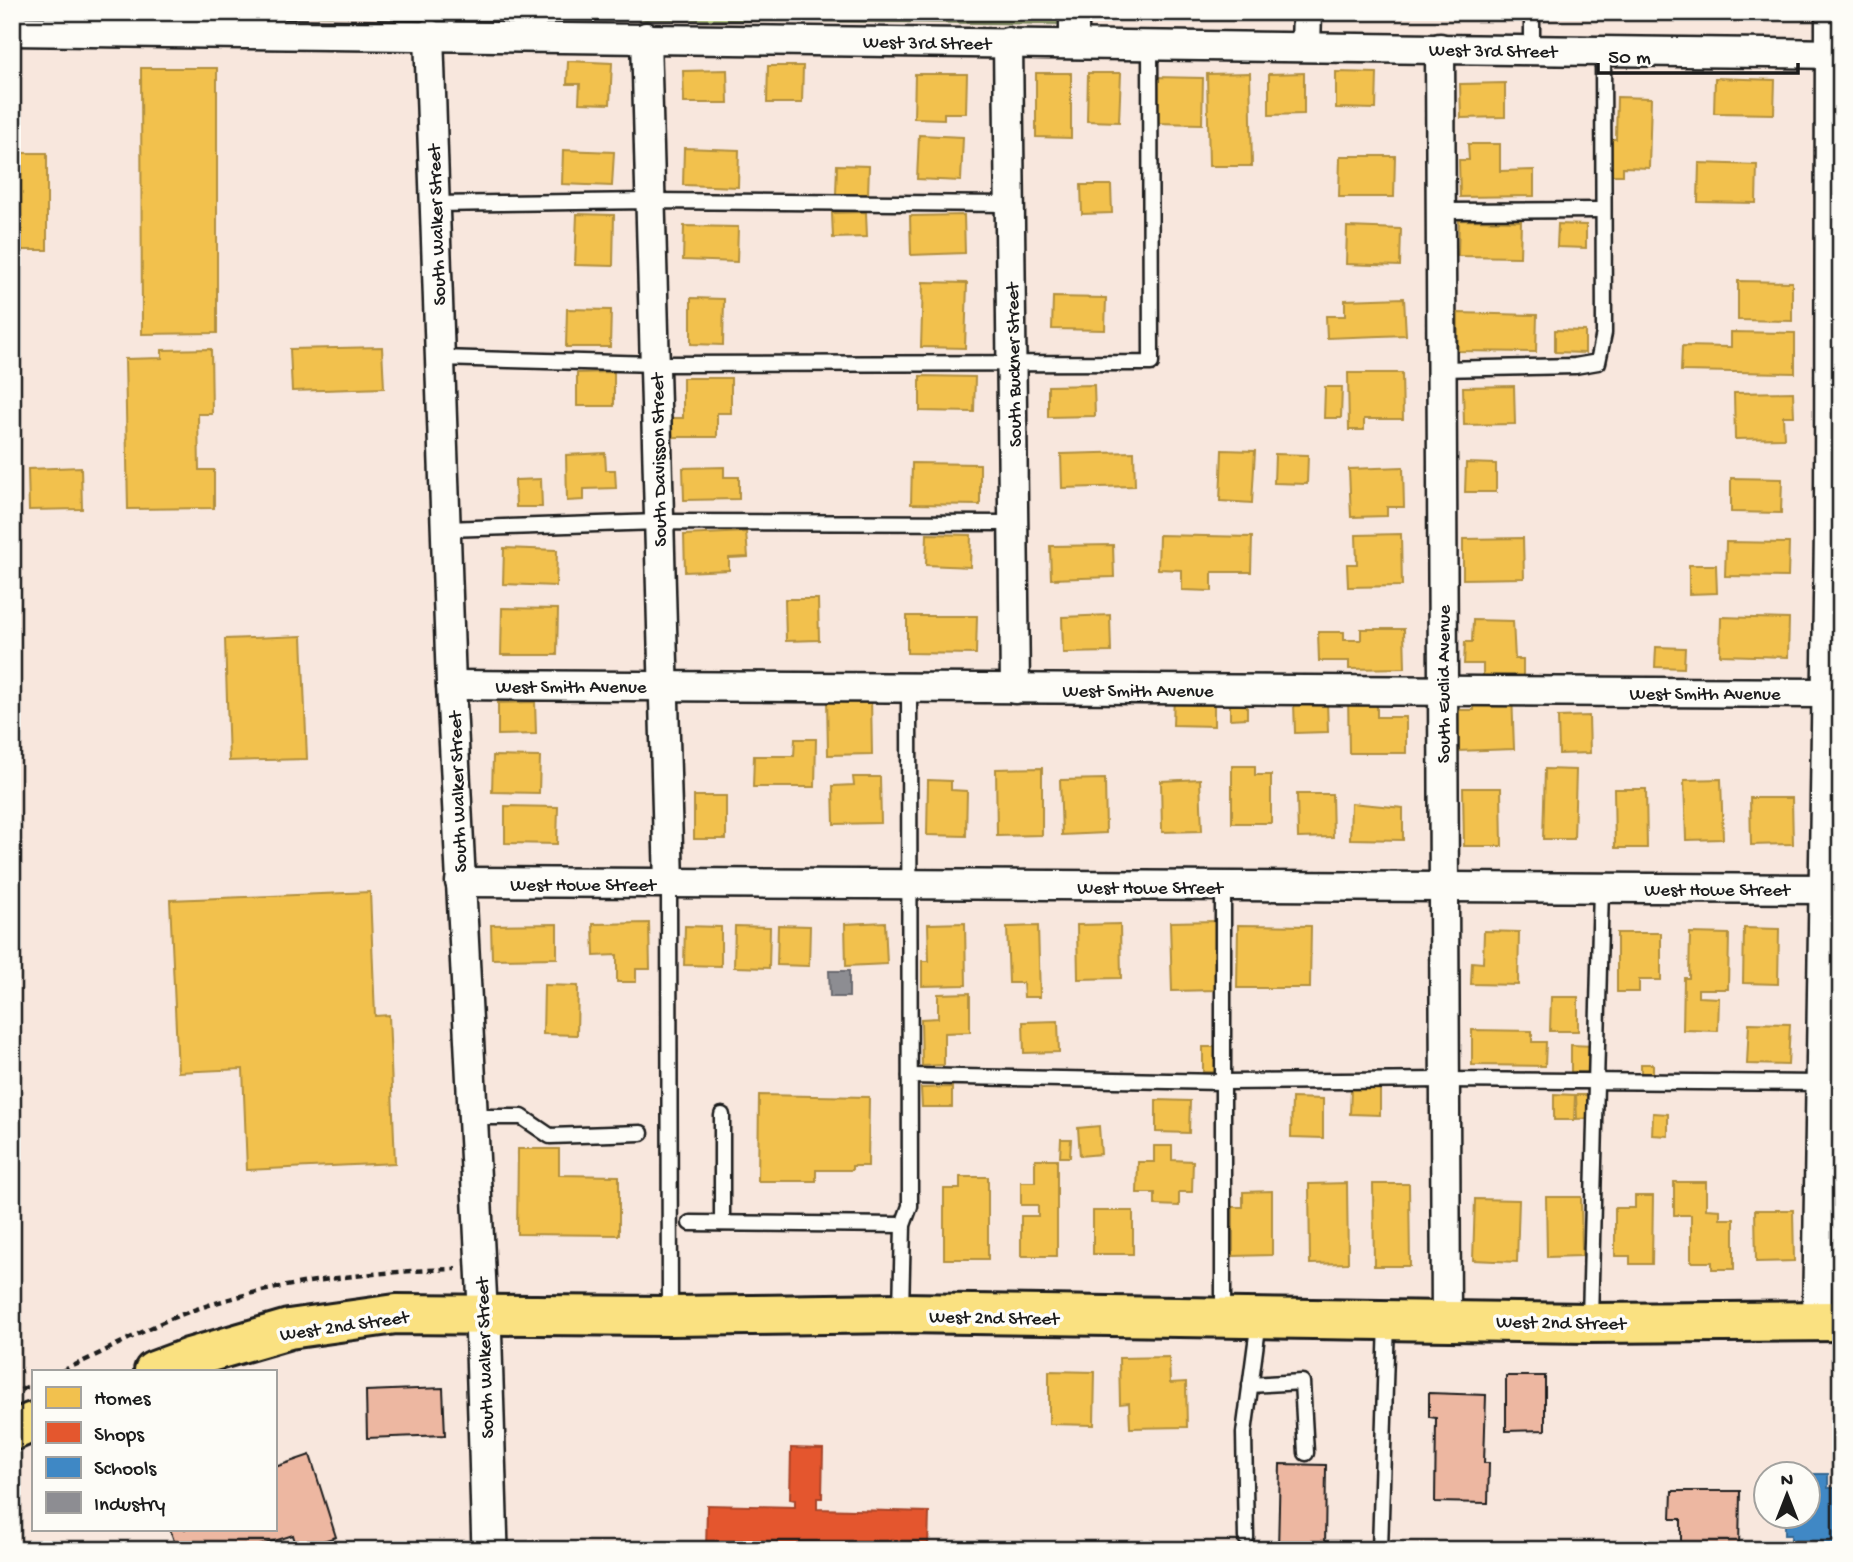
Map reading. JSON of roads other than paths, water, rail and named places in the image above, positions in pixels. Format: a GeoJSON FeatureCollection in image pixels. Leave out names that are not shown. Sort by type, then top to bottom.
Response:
{"type":"FeatureCollection","features":[{"type":"Feature","properties":{"kind":"main road","name":"West 2nd Street"},"geometry":{"type":"LineString","coordinates":[[156,1370],[189,1357],[289,1329],[396,1314],[670,1317],[901,1313],[1590,1323],[1829,1321]]}},
{"type":"Feature","properties":{"kind":"main road"},"geometry":{"type":"LineString","coordinates":[[12,1431],[32,1422]]}},
{"type":"Feature","properties":{"kind":"street"},"geometry":{"type":"LineString","coordinates":[[1074,12],[1074,43]]}},
{"type":"Feature","properties":{"kind":"street"},"geometry":{"type":"LineString","coordinates":[[1306,47],[1307,12]]}},
{"type":"Feature","properties":{"kind":"street"},"geometry":{"type":"LineString","coordinates":[[1829,1321],[1821,1083],[1832,888],[1835,533],[1835,54],[1830,12]]}},
{"type":"Feature","properties":{"kind":"street","name":"West 3rd Street"},"geometry":{"type":"LineString","coordinates":[[12,31],[429,34],[1835,54]]}},
{"type":"Feature","properties":{"kind":"street","name":"South Walker Street"},"geometry":{"type":"LineString","coordinates":[[429,34],[451,685],[483,1316],[490,1550]]}},
{"type":"Feature","properties":{"kind":"street","name":"South Davisson Street"},"geometry":{"type":"LineString","coordinates":[[646,37],[669,884]]}},
{"type":"Feature","properties":{"kind":"street","name":"South Buckner Street"},"geometry":{"type":"LineString","coordinates":[[1008,42],[1015,688]]}},
{"type":"Feature","properties":{"kind":"street","name":"South Euclid Avenue"},"geometry":{"type":"LineString","coordinates":[[1440,48],[1446,1319]]}},
{"type":"Feature","properties":{"kind":"street","name":"West Smith Avenue"},"geometry":{"type":"LineString","coordinates":[[451,685],[1833,692]]}},
{"type":"Feature","properties":{"kind":"street","name":"West Howe Street"},"geometry":{"type":"LineString","coordinates":[[460,882],[1832,888]]}},
{"type":"Feature","properties":{"kind":"lane"},"geometry":{"type":"LineString","coordinates":[[1532,12],[1532,50]]}},
{"type":"Feature","properties":{"kind":"lane"},"geometry":{"type":"LineString","coordinates":[[440,358],[655,364],[1151,363],[1150,44]]}},
{"type":"Feature","properties":{"kind":"lane"},"geometry":{"type":"LineString","coordinates":[[1441,369],[1575,366],[1598,362],[1604,333],[1603,51]]}},
{"type":"Feature","properties":{"kind":"lane"},"geometry":{"type":"LineString","coordinates":[[435,204],[650,201],[1010,204]]}},
{"type":"Feature","properties":{"kind":"lane"},"geometry":{"type":"LineString","coordinates":[[1440,211],[1602,210]]}},
{"type":"Feature","properties":{"kind":"lane"},"geometry":{"type":"LineString","coordinates":[[446,529],[659,522],[1014,523]]}},
{"type":"Feature","properties":{"kind":"lane"},"geometry":{"type":"LineString","coordinates":[[901,1313],[903,1225],[910,1206],[909,688]]}},
{"type":"Feature","properties":{"kind":"lane"},"geometry":{"type":"LineString","coordinates":[[669,884],[670,1317]]}},
{"type":"Feature","properties":{"kind":"lane"},"geometry":{"type":"LineString","coordinates":[[1223,887],[1223,1082],[1241,1318],[1250,1385],[1244,1433],[1246,1538]]}},
{"type":"Feature","properties":{"kind":"lane"},"geometry":{"type":"LineString","coordinates":[[1590,1323],[1601,888]]}},
{"type":"Feature","properties":{"kind":"lane"},"geometry":{"type":"LineString","coordinates":[[910,1076],[1223,1082],[1443,1080],[1821,1083]]}},
{"type":"Feature","properties":{"kind":"lane"},"geometry":{"type":"LineString","coordinates":[[722,1115],[722,1223]]}},
{"type":"Feature","properties":{"kind":"lane"},"geometry":{"type":"LineString","coordinates":[[472,1117],[522,1116],[550,1136],[641,1133]]}},
{"type":"Feature","properties":{"kind":"lane"},"geometry":{"type":"LineString","coordinates":[[690,1223],[903,1225]]}},
{"type":"Feature","properties":{"kind":"lane"},"geometry":{"type":"LineString","coordinates":[[1380,1550],[1387,1319]]}},
{"type":"Feature","properties":{"kind":"lane"},"geometry":{"type":"LineString","coordinates":[[1250,1385],[1302,1382],[1306,1453]]}}]}
